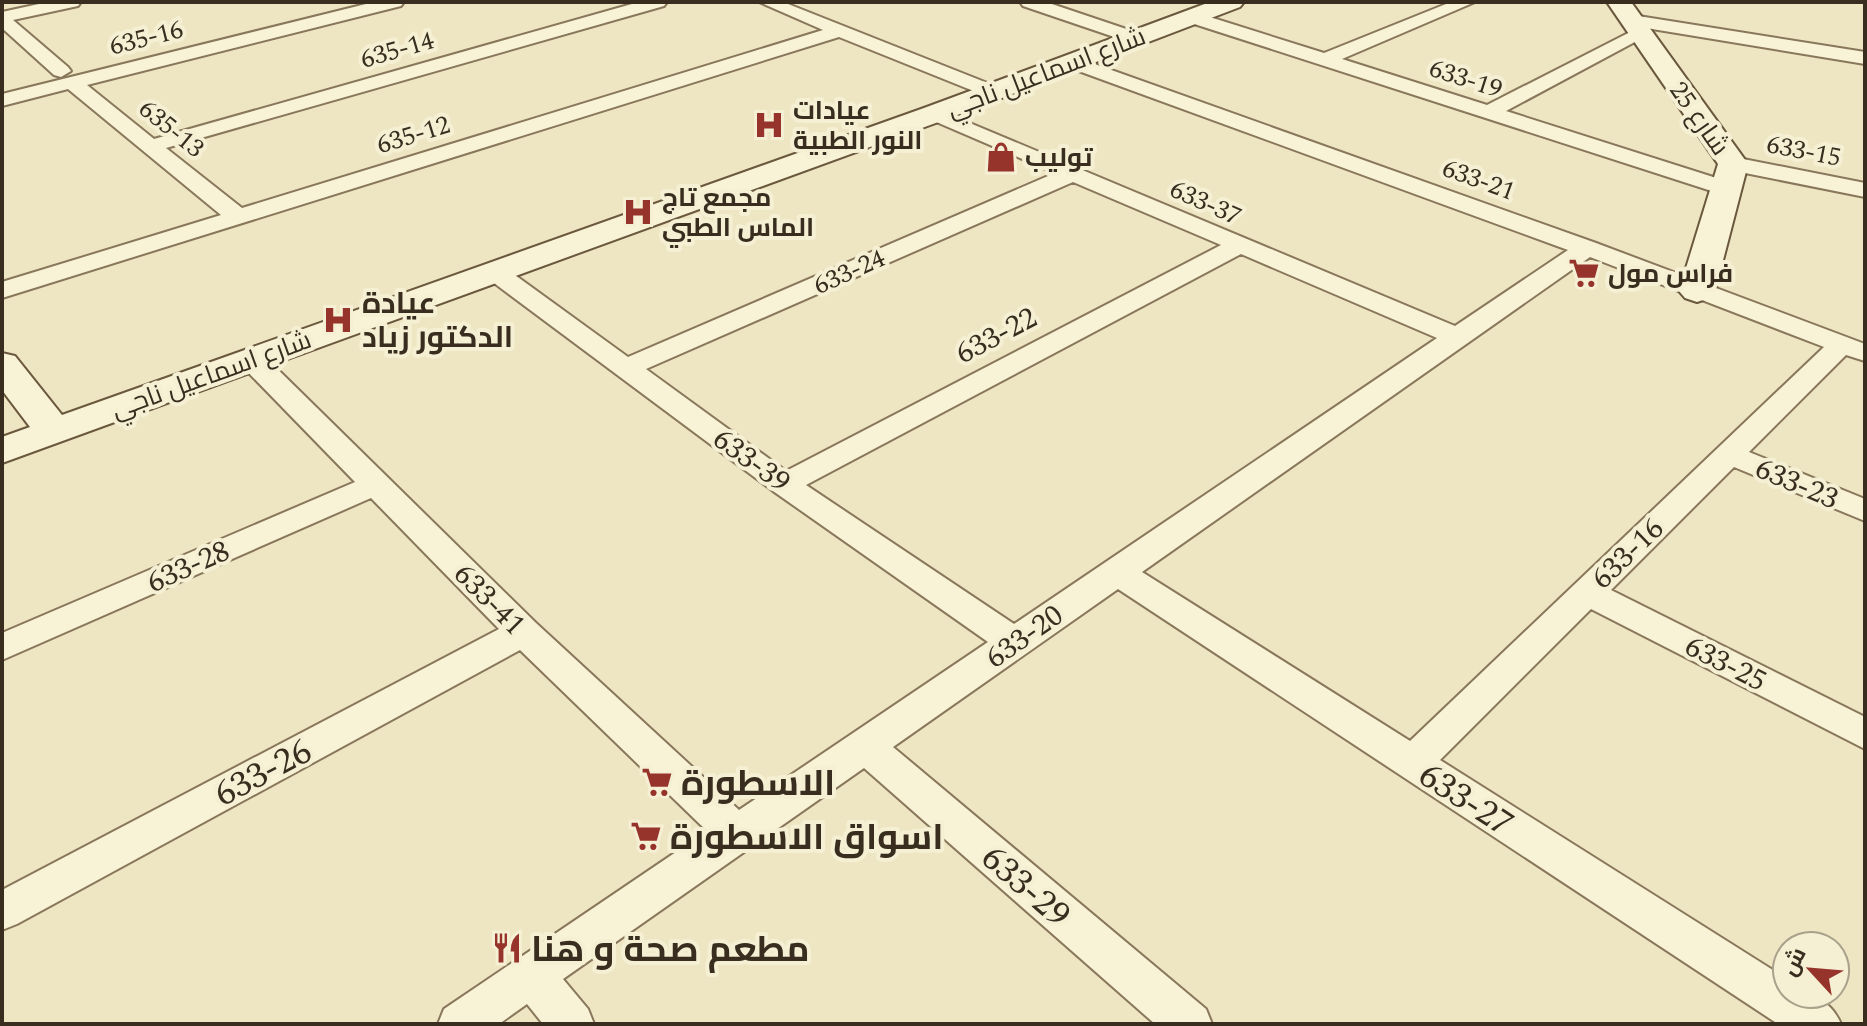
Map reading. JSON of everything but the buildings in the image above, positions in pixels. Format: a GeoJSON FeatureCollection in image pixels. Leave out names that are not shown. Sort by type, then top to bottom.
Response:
{"type":"FeatureCollection","features":[{"type":"Feature","properties":{"kind":"street"},"geometry":{"type":"LineString","coordinates":[[2,18],[72,2]]}},
{"type":"Feature","properties":{"kind":"street","name":"635-16"},"geometry":{"type":"LineString","coordinates":[[2,100],[66,76],[345,2]]}},
{"type":"Feature","properties":{"kind":"street","name":"635-16"},"geometry":{"type":"LineString","coordinates":[[2,85],[66,76],[395,2]]}},
{"type":"Feature","properties":{"kind":"street","name":"635-14"},"geometry":{"type":"LineString","coordinates":[[151,146],[658,2]]}},
{"type":"Feature","properties":{"kind":"street"},"geometry":{"type":"LineString","coordinates":[[768,2],[993,92]]}},
{"type":"Feature","properties":{"kind":"street"},"geometry":{"type":"LineString","coordinates":[[1029,2],[1135,38]]}},
{"type":"Feature","properties":{"kind":"street","name":"شارع اسماعيل ناجي"},"geometry":{"type":"LineString","coordinates":[[2,451],[934,114],[1232,2]]}},
{"type":"Feature","properties":{"kind":"street"},"geometry":{"type":"LineString","coordinates":[[1324,60],[1466,2]]}},
{"type":"Feature","properties":{"kind":"street"},"geometry":{"type":"LineString","coordinates":[[795,13],[820,6]]}},
{"type":"Feature","properties":{"kind":"street","name":"633-19"},"geometry":{"type":"LineString","coordinates":[[1191,17],[1488,113],[1729,176]]}},
{"type":"Feature","properties":{"kind":"street","name":"635-13"},"geometry":{"type":"LineString","coordinates":[[2,18],[66,76],[238,217]]}},
{"type":"Feature","properties":{"kind":"street"},"geometry":{"type":"LineString","coordinates":[[1488,113],[1630,18],[1865,58]]}},
{"type":"Feature","properties":{"kind":"street","name":"شارع 25"},"geometry":{"type":"LineString","coordinates":[[1630,18],[1729,176],[1697,291]]}},
{"type":"Feature","properties":{"kind":"street","name":"635-12"},"geometry":{"type":"LineString","coordinates":[[2,290],[840,31]]}},
{"type":"Feature","properties":{"kind":"street","name":"633-21"},"geometry":{"type":"LineString","coordinates":[[1072,62],[1587,248],[1853,349]]}},
{"type":"Feature","properties":{"kind":"street","name":"633-37"},"geometry":{"type":"LineString","coordinates":[[934,114],[1457,337]]}},
{"type":"Feature","properties":{"kind":"street","name":"633-24"},"geometry":{"type":"LineString","coordinates":[[626,368],[1072,174]]}},
{"type":"Feature","properties":{"kind":"street","name":"633-15"},"geometry":{"type":"LineString","coordinates":[[1729,176],[1865,190]]}},
{"type":"Feature","properties":{"kind":"street","name":"633-22"},"geometry":{"type":"LineString","coordinates":[[784,484],[1238,246]]}},
{"type":"Feature","properties":{"kind":"street","name":"633-20"},"geometry":{"type":"LineString","coordinates":[[461,1024],[1587,248]]}},
{"type":"Feature","properties":{"kind":"street","name":"633-39"},"geometry":{"type":"LineString","coordinates":[[495,272],[784,484],[1014,642]]}},
{"type":"Feature","properties":{"kind":"street","name":"633-16"},"geometry":{"type":"LineString","coordinates":[[1412,763],[1729,454],[1853,349]]}},
{"type":"Feature","properties":{"kind":"street","name":"633-41"},"geometry":{"type":"LineString","coordinates":[[251,359],[523,632],[736,833]]}},
{"type":"Feature","properties":{"kind":"street"},"geometry":{"type":"LineString","coordinates":[[2,364],[54,432]]}},
{"type":"Feature","properties":{"kind":"street","name":"633-23"},"geometry":{"type":"LineString","coordinates":[[1729,454],[1865,511]]}},
{"type":"Feature","properties":{"kind":"street","name":"633-28"},"geometry":{"type":"LineString","coordinates":[[2,647],[375,485]]}},
{"type":"Feature","properties":{"kind":"street","name":"633-27"},"geometry":{"type":"LineString","coordinates":[[1117,572],[1818,1024]]}},
{"type":"Feature","properties":{"kind":"street","name":"633-25"},"geometry":{"type":"LineString","coordinates":[[1587,592],[1865,734]]}},
{"type":"Feature","properties":{"kind":"street","name":"633-26"},"geometry":{"type":"LineString","coordinates":[[2,911],[523,632]]}},
{"type":"Feature","properties":{"kind":"street","name":"633-29"},"geometry":{"type":"LineString","coordinates":[[864,745],[1189,1024]]}},
{"type":"Feature","properties":{"kind":"street"},"geometry":{"type":"LineString","coordinates":[[532,975],[571,1024]]}},
{"type":"Feature","properties":{"kind":"place","name":"عيادات النور الطبية"},"geometry":{"type":"Point","coordinates":[769,125]}},
{"type":"Feature","properties":{"kind":"place","name":"توليب"},"geometry":{"type":"Point","coordinates":[1001,157]}},
{"type":"Feature","properties":{"kind":"place","name":"مجمع تاج الماس الطبي"},"geometry":{"type":"Point","coordinates":[638,212]}},
{"type":"Feature","properties":{"kind":"place","name":"فراس مول"},"geometry":{"type":"Point","coordinates":[1584,273]}},
{"type":"Feature","properties":{"kind":"place","name":"عيادة الدكتور زياد"},"geometry":{"type":"Point","coordinates":[338,320]}},
{"type":"Feature","properties":{"kind":"place","name":"الاسطورة"},"geometry":{"type":"Point","coordinates":[657,782]}},
{"type":"Feature","properties":{"kind":"place","name":"اسواق الاسطورة"},"geometry":{"type":"Point","coordinates":[646,836]}},
{"type":"Feature","properties":{"kind":"place","name":"مطعم صحة و هنا"},"geometry":{"type":"Point","coordinates":[507,948]}}]}
